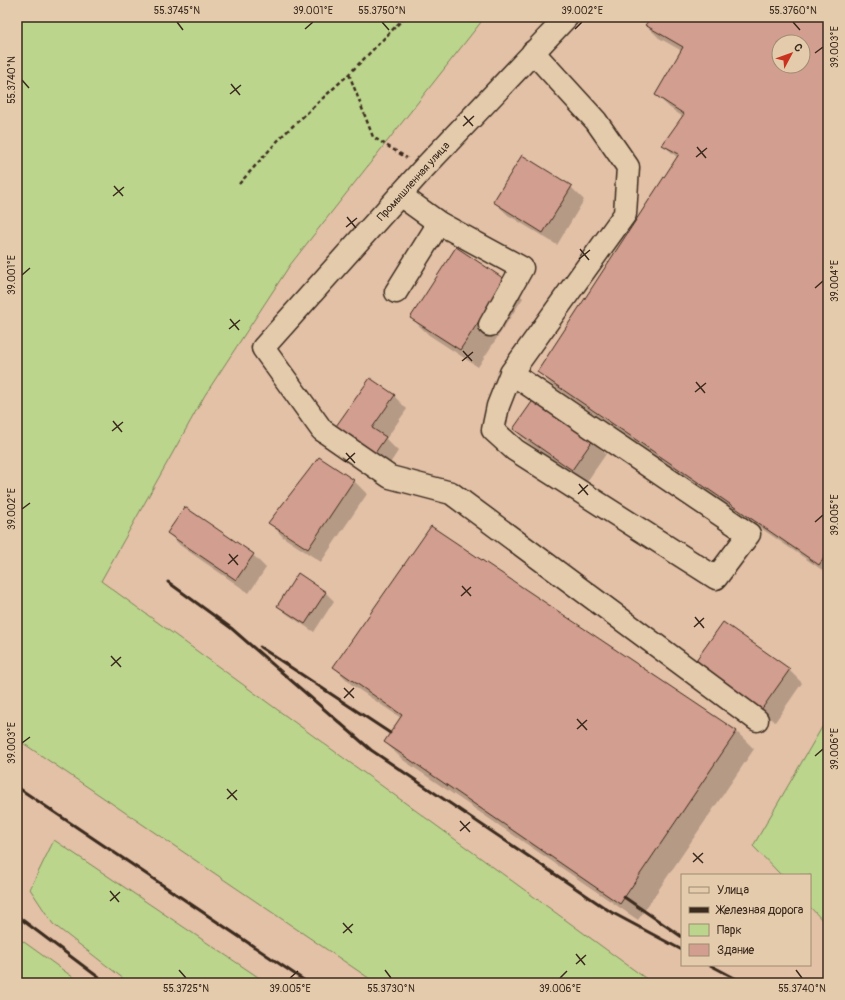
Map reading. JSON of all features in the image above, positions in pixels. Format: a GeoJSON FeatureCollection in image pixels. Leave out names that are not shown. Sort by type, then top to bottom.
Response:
{"type":"FeatureCollection","features":[{"type":"Feature","properties":{"kind":"street","name":"Промышленная улица"},"geometry":{"type":"LineString","coordinates":[[567,17],[424,168],[263,348],[322,430],[390,477],[450,493],[758,720]]}},
{"type":"Feature","properties":{"kind":"street"},"geometry":{"type":"LineString","coordinates":[[511,373],[748,534],[716,578],[515,450],[494,430],[498,406],[511,373],[624,214],[628,167],[596,121],[533,52]]}},
{"type":"Feature","properties":{"kind":"street"},"geometry":{"type":"LineString","coordinates":[[400,195],[439,223],[522,268],[490,325]]}},
{"type":"Feature","properties":{"kind":"street"},"geometry":{"type":"LineString","coordinates":[[396,292],[439,223]]}},
{"type":"Feature","properties":{"kind":"path"},"geometry":{"type":"LineString","coordinates":[[239,184],[282,136],[349,74],[405,17]]}},
{"type":"Feature","properties":{"kind":"path"},"geometry":{"type":"LineString","coordinates":[[349,74],[372,137],[424,168]]}},
{"type":"Feature","properties":{"kind":"green space"},"geometry":{"type":"Polygon","coordinates":[[[17,17],[485,17],[290,265],[205,395],[101,581],[652,983],[376,983],[17,739],[17,17]]]}},
{"type":"Feature","properties":{"kind":"green space"},"geometry":{"type":"Polygon","coordinates":[[[828,717],[828,926],[811,908],[811,874],[780,874],[753,846],[828,717]]]}},
{"type":"Feature","properties":{"kind":"green space"},"geometry":{"type":"Polygon","coordinates":[[[54,840],[267,983],[129,983],[53,924],[30,889],[54,840]]]}},
{"type":"Feature","properties":{"kind":"green space"},"geometry":{"type":"Polygon","coordinates":[[[17,937],[81,983],[17,983],[17,937]]]}},
{"type":"Feature","properties":{"kind":"building"},"geometry":{"type":"Polygon","coordinates":[[[652,17],[823,17],[828,20],[828,552],[819,565],[537,372],[679,154],[662,145],[684,114],[655,95],[683,47],[645,25],[652,17]]]}},
{"type":"Feature","properties":{"kind":"building"},"geometry":{"type":"Polygon","coordinates":[[[522,155],[572,186],[543,233],[493,202],[522,155]]]}},
{"type":"Feature","properties":{"kind":"building"},"geometry":{"type":"Polygon","coordinates":[[[456,247],[506,280],[460,350],[410,318],[456,247]]]}},
{"type":"Feature","properties":{"kind":"building"},"geometry":{"type":"Polygon","coordinates":[[[370,378],[395,395],[372,428],[386,437],[373,456],[334,429],[370,378]]]}},
{"type":"Feature","properties":{"kind":"building"},"geometry":{"type":"Polygon","coordinates":[[[534,399],[593,440],[572,470],[513,429],[534,399]]]}},
{"type":"Feature","properties":{"kind":"building"},"geometry":{"type":"Polygon","coordinates":[[[319,457],[354,480],[308,549],[268,523],[319,457]]]}},
{"type":"Feature","properties":{"kind":"building"},"geometry":{"type":"Polygon","coordinates":[[[185,507],[254,554],[236,580],[167,533],[185,507]]]}},
{"type":"Feature","properties":{"kind":"building"},"geometry":{"type":"Polygon","coordinates":[[[431,526],[737,731],[620,904],[384,742],[402,715],[333,667],[431,526]]]}},
{"type":"Feature","properties":{"kind":"building"},"geometry":{"type":"Polygon","coordinates":[[[298,573],[326,592],[305,624],[277,606],[298,573]]]}},
{"type":"Feature","properties":{"kind":"building"},"geometry":{"type":"Polygon","coordinates":[[[723,622],[790,669],[761,710],[694,663],[723,622]]]}},
{"type":"Feature","properties":{"kind":"railway"},"geometry":{"type":"LineString","coordinates":[[168,582],[231,628],[371,750],[611,912],[681,949]]}},
{"type":"Feature","properties":{"kind":"railway"},"geometry":{"type":"LineString","coordinates":[[260,647],[390,733]]}},
{"type":"Feature","properties":{"kind":"railway"},"geometry":{"type":"LineString","coordinates":[[17,787],[308,983]]}},
{"type":"Feature","properties":{"kind":"railway"},"geometry":{"type":"LineString","coordinates":[[624,897],[681,936]]}},
{"type":"Feature","properties":{"kind":"railway"},"geometry":{"type":"LineString","coordinates":[[17,916],[106,983]]}},
{"type":"Feature","properties":{"kind":"railway"},"geometry":{"type":"LineString","coordinates":[[712,966],[744,983]]}}]}
